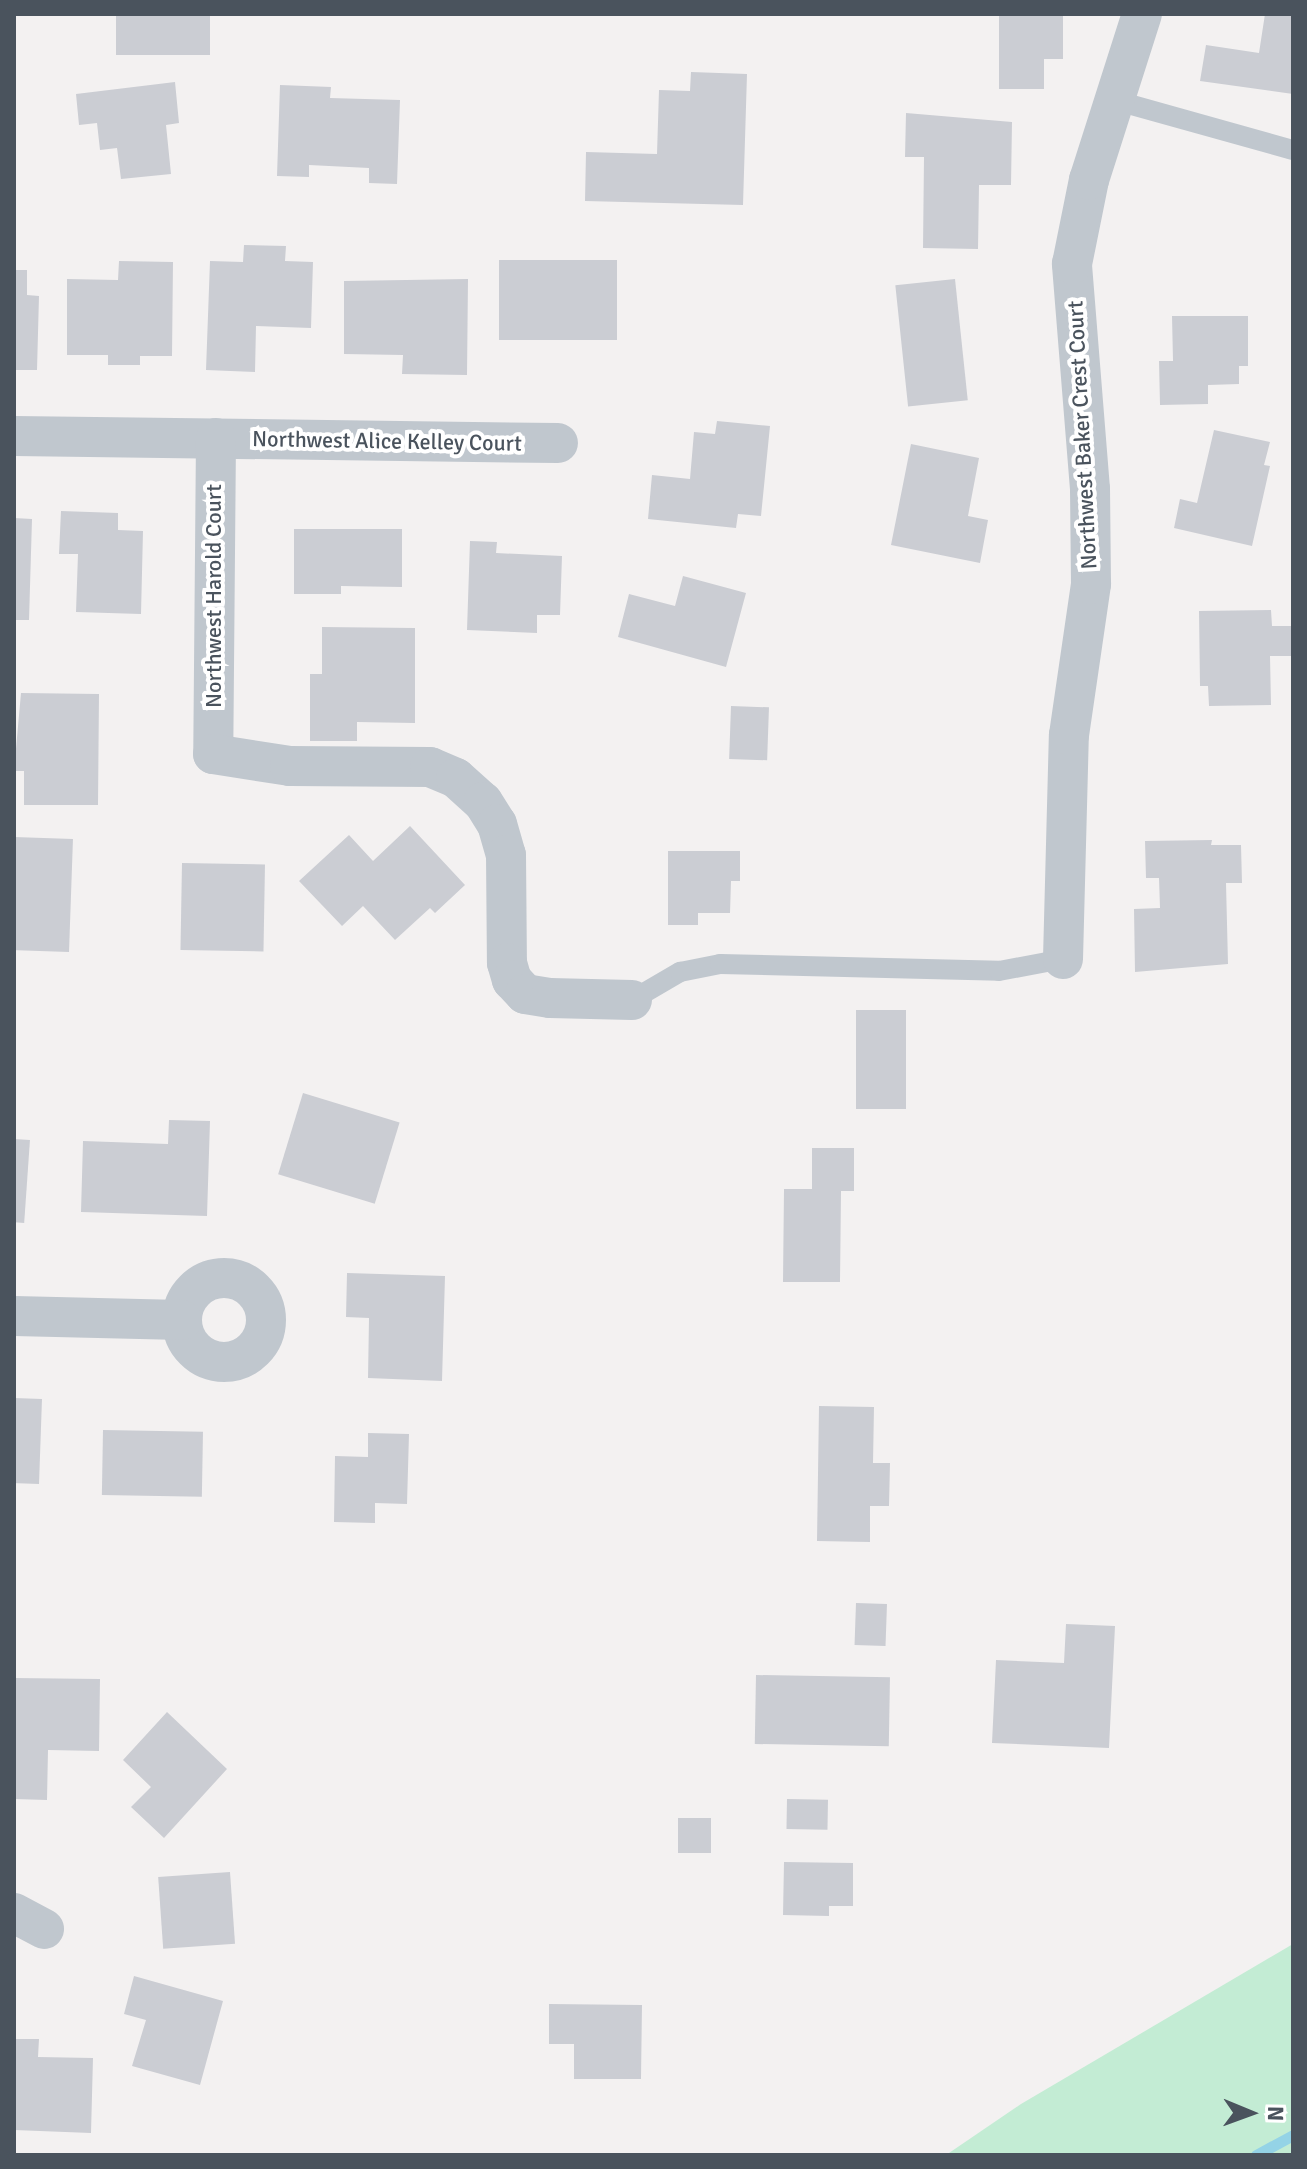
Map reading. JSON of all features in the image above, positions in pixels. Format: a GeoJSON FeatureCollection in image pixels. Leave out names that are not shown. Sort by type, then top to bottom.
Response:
{"type":"FeatureCollection","features":[{"type":"Feature","properties":{"kind":"street","name":"Northwest Baker Crest Court"},"geometry":{"type":"LineString","coordinates":[[1063,959],[1069,735],[1091,584],[1090,489],[1072,264],[1089,180],[1142,14]]}},
{"type":"Feature","properties":{"kind":"street","name":"Northwest Alice Kelley Court"},"geometry":{"type":"LineString","coordinates":[[14,436],[558,443]]}},
{"type":"Feature","properties":{"kind":"street","name":"Northwest Harold Court"},"geometry":{"type":"LineString","coordinates":[[216,438],[213,754],[290,766],[430,767],[456,778],[483,802],[497,824],[506,855],[507,963],[512,980],[525,994],[550,998],[632,1000]]}},
{"type":"Feature","properties":{"kind":"street"},"geometry":{"type":"LineString","coordinates":[[14,1316],[182,1320]]}},
{"type":"Feature","properties":{"kind":"lane"},"geometry":{"type":"LineString","coordinates":[[1114,100],[1293,150]]}},
{"type":"Feature","properties":{"kind":"lane"},"geometry":{"type":"LineString","coordinates":[[632,1000],[680,972],[720,964],[999,971],[1063,959]]}},
{"type":"Feature","properties":{"kind":"green space"},"geometry":{"type":"Polygon","coordinates":[[[1293,1944],[1293,2155],[946,2155],[1021,2104],[1293,1944]]]}},
{"type":"Feature","properties":{"kind":"building"},"geometry":{"type":"Polygon","coordinates":[[[116,14],[210,14],[210,55],[116,55],[116,14]]]}},
{"type":"Feature","properties":{"kind":"building"},"geometry":{"type":"Polygon","coordinates":[[[999,14],[1063,14],[1063,59],[1044,59],[1044,89],[999,89],[999,14]]]}},
{"type":"Feature","properties":{"kind":"building"},"geometry":{"type":"Polygon","coordinates":[[[1265,14],[1293,14],[1293,94],[1200,81],[1206,45],[1259,53],[1265,14]]]}},
{"type":"Feature","properties":{"kind":"building"},"geometry":{"type":"Polygon","coordinates":[[[691,72],[747,74],[743,205],[585,201],[586,152],[657,154],[659,90],[690,91],[691,72]]]}},
{"type":"Feature","properties":{"kind":"building"},"geometry":{"type":"Polygon","coordinates":[[[175,82],[179,123],[166,125],[171,174],[121,179],[117,148],[100,150],[97,123],[79,125],[76,94],[175,82]]]}},
{"type":"Feature","properties":{"kind":"building"},"geometry":{"type":"Polygon","coordinates":[[[280,85],[331,87],[330,98],[400,100],[397,184],[369,183],[369,168],[309,165],[309,177],[277,176],[280,85]]]}},
{"type":"Feature","properties":{"kind":"building"},"geometry":{"type":"Polygon","coordinates":[[[906,113],[1012,122],[1011,185],[979,185],[978,249],[923,248],[924,157],[905,157],[906,113]]]}},
{"type":"Feature","properties":{"kind":"building"},"geometry":{"type":"Polygon","coordinates":[[[244,245],[286,246],[285,261],[313,262],[311,328],[256,326],[255,372],[206,370],[210,261],[243,262],[244,245]]]}},
{"type":"Feature","properties":{"kind":"building"},"geometry":{"type":"Polygon","coordinates":[[[499,260],[617,260],[617,340],[499,340],[499,260]]]}},
{"type":"Feature","properties":{"kind":"building"},"geometry":{"type":"Polygon","coordinates":[[[119,261],[173,262],[172,356],[140,356],[140,365],[108,365],[108,355],[67,355],[67,279],[118,280],[119,261]]]}},
{"type":"Feature","properties":{"kind":"building"},"geometry":{"type":"Polygon","coordinates":[[[14,270],[27,270],[27,295],[39,296],[37,370],[14,370],[14,270]]]}},
{"type":"Feature","properties":{"kind":"building"},"geometry":{"type":"Polygon","coordinates":[[[468,279],[467,375],[402,374],[403,355],[344,354],[344,281],[468,279]]]}},
{"type":"Feature","properties":{"kind":"building"},"geometry":{"type":"Polygon","coordinates":[[[955,279],[968,400],[908,407],[895,285],[955,279]]]}},
{"type":"Feature","properties":{"kind":"building"},"geometry":{"type":"Polygon","coordinates":[[[1172,316],[1248,316],[1248,366],[1239,366],[1239,384],[1208,385],[1208,404],[1160,405],[1159,361],[1173,361],[1172,316]]]}},
{"type":"Feature","properties":{"kind":"building"},"geometry":{"type":"Polygon","coordinates":[[[717,421],[770,426],[761,516],[738,514],[736,528],[648,519],[652,475],[690,479],[694,432],[715,434],[717,421]]]}},
{"type":"Feature","properties":{"kind":"building"},"geometry":{"type":"Polygon","coordinates":[[[1214,430],[1270,442],[1264,465],[1270,466],[1252,546],[1174,528],[1180,499],[1197,503],[1214,430]]]}},
{"type":"Feature","properties":{"kind":"building"},"geometry":{"type":"Polygon","coordinates":[[[911,444],[979,458],[968,516],[988,520],[980,563],[891,545],[911,444]]]}},
{"type":"Feature","properties":{"kind":"building"},"geometry":{"type":"Polygon","coordinates":[[[61,511],[118,513],[118,530],[143,531],[141,614],[76,612],[78,554],[59,554],[61,511]]]}},
{"type":"Feature","properties":{"kind":"building"},"geometry":{"type":"Polygon","coordinates":[[[14,518],[32,519],[29,620],[14,620],[14,518]]]}},
{"type":"Feature","properties":{"kind":"building"},"geometry":{"type":"Polygon","coordinates":[[[294,529],[402,529],[402,587],[341,586],[341,594],[294,594],[294,529]]]}},
{"type":"Feature","properties":{"kind":"building"},"geometry":{"type":"Polygon","coordinates":[[[470,541],[497,542],[496,553],[562,556],[560,615],[537,615],[537,633],[467,630],[470,541]]]}},
{"type":"Feature","properties":{"kind":"building"},"geometry":{"type":"Polygon","coordinates":[[[683,576],[746,593],[726,667],[618,637],[629,594],[675,606],[683,576]]]}},
{"type":"Feature","properties":{"kind":"building"},"geometry":{"type":"Polygon","coordinates":[[[1271,610],[1272,626],[1293,626],[1293,656],[1270,656],[1271,705],[1209,706],[1208,686],[1200,686],[1199,611],[1271,610]]]}},
{"type":"Feature","properties":{"kind":"building"},"geometry":{"type":"Polygon","coordinates":[[[322,627],[415,628],[415,723],[357,722],[357,741],[310,741],[310,674],[322,674],[322,627]]]}},
{"type":"Feature","properties":{"kind":"building"},"geometry":{"type":"Polygon","coordinates":[[[21,693],[99,694],[98,805],[24,805],[24,771],[14,771],[21,693]]]}},
{"type":"Feature","properties":{"kind":"building"},"geometry":{"type":"Polygon","coordinates":[[[731,706],[769,707],[767,760],[729,759],[731,706]]]}},
{"type":"Feature","properties":{"kind":"building"},"geometry":{"type":"Polygon","coordinates":[[[410,826],[465,885],[435,913],[430,908],[395,940],[363,906],[342,926],[299,881],[349,835],[373,861],[410,826]]]}},
{"type":"Feature","properties":{"kind":"building"},"geometry":{"type":"Polygon","coordinates":[[[14,837],[73,839],[69,952],[14,950],[14,837]]]}},
{"type":"Feature","properties":{"kind":"building"},"geometry":{"type":"Polygon","coordinates":[[[1212,840],[1211,845],[1241,845],[1242,883],[1226,883],[1228,964],[1135,972],[1134,909],[1160,908],[1159,878],[1146,878],[1145,841],[1212,840]]]}},
{"type":"Feature","properties":{"kind":"building"},"geometry":{"type":"Polygon","coordinates":[[[668,851],[740,851],[740,881],[731,881],[730,913],[698,913],[698,925],[668,925],[668,851]]]}},
{"type":"Feature","properties":{"kind":"building"},"geometry":{"type":"Polygon","coordinates":[[[182,863],[265,864],[263,951],[180,950],[182,863]]]}},
{"type":"Feature","properties":{"kind":"building"},"geometry":{"type":"Polygon","coordinates":[[[856,1010],[906,1010],[906,1109],[856,1109],[856,1010]]]}},
{"type":"Feature","properties":{"kind":"building"},"geometry":{"type":"Polygon","coordinates":[[[303,1093],[400,1123],[375,1204],[278,1174],[303,1093]]]}},
{"type":"Feature","properties":{"kind":"building"},"geometry":{"type":"Polygon","coordinates":[[[169,1120],[210,1121],[207,1216],[81,1212],[83,1141],[168,1144],[169,1120]]]}},
{"type":"Feature","properties":{"kind":"building"},"geometry":{"type":"Polygon","coordinates":[[[14,1139],[30,1140],[24,1223],[14,1222],[14,1139]]]}},
{"type":"Feature","properties":{"kind":"building"},"geometry":{"type":"Polygon","coordinates":[[[812,1148],[854,1148],[854,1191],[841,1191],[840,1282],[783,1282],[784,1189],[812,1189],[812,1148]]]}},
{"type":"Feature","properties":{"kind":"building"},"geometry":{"type":"Polygon","coordinates":[[[347,1273],[445,1276],[442,1381],[368,1378],[369,1318],[346,1317],[347,1273]]]}},
{"type":"Feature","properties":{"kind":"building"},"geometry":{"type":"Polygon","coordinates":[[[14,1398],[42,1399],[39,1484],[14,1483],[14,1398]]]}},
{"type":"Feature","properties":{"kind":"building"},"geometry":{"type":"Polygon","coordinates":[[[819,1406],[874,1407],[873,1463],[890,1463],[889,1506],[870,1506],[870,1542],[817,1541],[819,1406]]]}},
{"type":"Feature","properties":{"kind":"building"},"geometry":{"type":"Polygon","coordinates":[[[103,1430],[203,1432],[202,1497],[102,1495],[103,1430]]]}},
{"type":"Feature","properties":{"kind":"building"},"geometry":{"type":"Polygon","coordinates":[[[368,1433],[409,1434],[407,1504],[375,1503],[375,1523],[334,1522],[335,1456],[368,1457],[368,1433]]]}},
{"type":"Feature","properties":{"kind":"building"},"geometry":{"type":"Polygon","coordinates":[[[856,1603],[887,1604],[886,1646],[855,1645],[856,1603]]]}},
{"type":"Feature","properties":{"kind":"building"},"geometry":{"type":"Polygon","coordinates":[[[1066,1624],[1115,1626],[1109,1748],[992,1743],[996,1660],[1064,1663],[1066,1624]]]}},
{"type":"Feature","properties":{"kind":"building"},"geometry":{"type":"Polygon","coordinates":[[[756,1675],[890,1677],[889,1746],[755,1744],[756,1675]]]}},
{"type":"Feature","properties":{"kind":"building"},"geometry":{"type":"Polygon","coordinates":[[[14,1678],[100,1679],[99,1751],[48,1750],[47,1800],[14,1799],[14,1678]]]}},
{"type":"Feature","properties":{"kind":"building"},"geometry":{"type":"Polygon","coordinates":[[[167,1712],[227,1769],[164,1838],[131,1807],[151,1787],[123,1760],[167,1712]]]}},
{"type":"Feature","properties":{"kind":"building"},"geometry":{"type":"Polygon","coordinates":[[[787,1799],[828,1800],[827,1830],[786,1829],[787,1799]]]}},
{"type":"Feature","properties":{"kind":"building"},"geometry":{"type":"Polygon","coordinates":[[[678,1818],[711,1818],[711,1853],[678,1853],[678,1818]]]}},
{"type":"Feature","properties":{"kind":"building"},"geometry":{"type":"Polygon","coordinates":[[[784,1862],[853,1863],[853,1906],[829,1906],[829,1916],[783,1915],[784,1862]]]}},
{"type":"Feature","properties":{"kind":"building"},"geometry":{"type":"Polygon","coordinates":[[[230,1872],[235,1944],[163,1949],[158,1877],[230,1872]]]}},
{"type":"Feature","properties":{"kind":"building"},"geometry":{"type":"Polygon","coordinates":[[[134,1976],[223,2001],[200,2085],[132,2066],[146,2020],[124,2014],[134,1976]]]}},
{"type":"Feature","properties":{"kind":"building"},"geometry":{"type":"Polygon","coordinates":[[[549,2004],[642,2005],[641,2079],[574,2079],[574,2044],[549,2044],[549,2004]]]}},
{"type":"Feature","properties":{"kind":"building"},"geometry":{"type":"Polygon","coordinates":[[[14,2039],[39,2039],[38,2057],[93,2058],[91,2133],[14,2130],[14,2039]]]}},
{"type":"Feature","properties":{"kind":"waterway"},"geometry":{"type":"LineString","coordinates":[[1256,2155],[1293,2135]]}}]}
